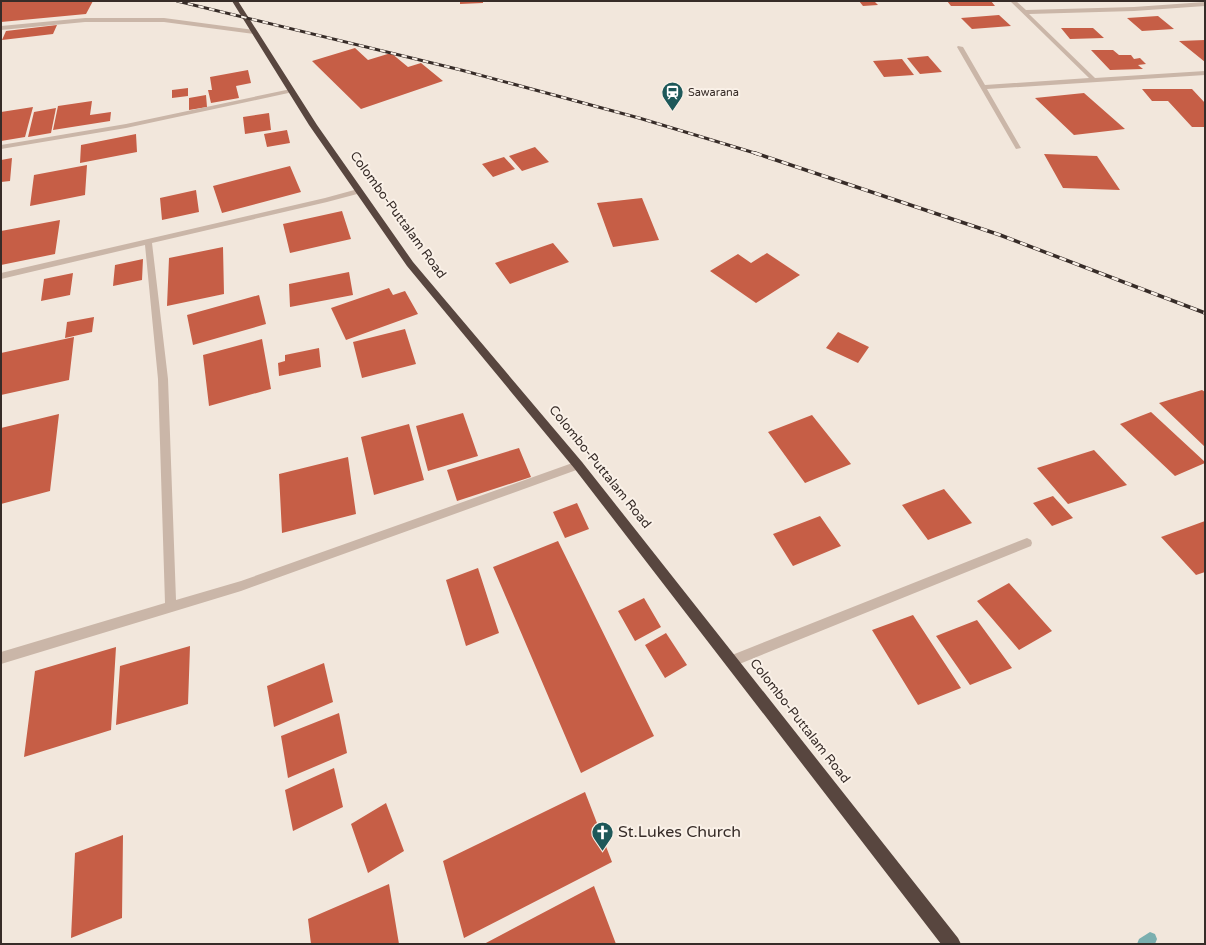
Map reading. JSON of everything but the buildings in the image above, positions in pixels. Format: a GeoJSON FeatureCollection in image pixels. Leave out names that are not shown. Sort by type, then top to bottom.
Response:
{"type":"FeatureCollection","features":[{"type":"Feature","properties":{"kind":"highway","name":"Colombo-Puttalam Road"},"geometry":{"type":"LineString","coordinates":[[235,1],[291,91],[358,191],[410,264],[578,465],[952,943]]}},
{"type":"Feature","properties":{"kind":"street"},"geometry":{"type":"LineString","coordinates":[[1013,1],[1093,79]]}},
{"type":"Feature","properties":{"kind":"street"},"geometry":{"type":"LineString","coordinates":[[1025,12],[1134,9],[1205,4]]}},
{"type":"Feature","properties":{"kind":"street"},"geometry":{"type":"LineString","coordinates":[[1,28],[85,20],[164,20],[254,32]]}},
{"type":"Feature","properties":{"kind":"street"},"geometry":{"type":"LineString","coordinates":[[960,47],[1018,148]]}},
{"type":"Feature","properties":{"kind":"street"},"geometry":{"type":"LineString","coordinates":[[983,87],[1205,73]]}},
{"type":"Feature","properties":{"kind":"street"},"geometry":{"type":"LineString","coordinates":[[1,147],[126,126],[291,91]]}},
{"type":"Feature","properties":{"kind":"street"},"geometry":{"type":"LineString","coordinates":[[1,276],[327,200],[358,191]]}},
{"type":"Feature","properties":{"kind":"street"},"geometry":{"type":"LineString","coordinates":[[148,241],[163,379],[171,607]]}},
{"type":"Feature","properties":{"kind":"street"},"geometry":{"type":"LineString","coordinates":[[1,658],[241,586],[578,465]]}},
{"type":"Feature","properties":{"kind":"street"},"geometry":{"type":"LineString","coordinates":[[732,661],[1027,543]]}},
{"type":"Feature","properties":{"kind":"waterway"},"geometry":{"type":"LineString","coordinates":[[1144,944],[1150,939]]}},
{"type":"Feature","properties":{"kind":"railway"},"geometry":{"type":"LineString","coordinates":[[177,1],[461,70],[639,118],[758,154]]}},
{"type":"Feature","properties":{"kind":"railway"},"geometry":{"type":"LineString","coordinates":[[758,154],[1000,235],[1205,313]]}},
{"type":"Feature","properties":{"kind":"place","name":"Sawarana"},"geometry":{"type":"Point","coordinates":[673,112]}},
{"type":"Feature","properties":{"kind":"place","name":"St.Lukes Church"},"geometry":{"type":"Point","coordinates":[602,852]}}]}
